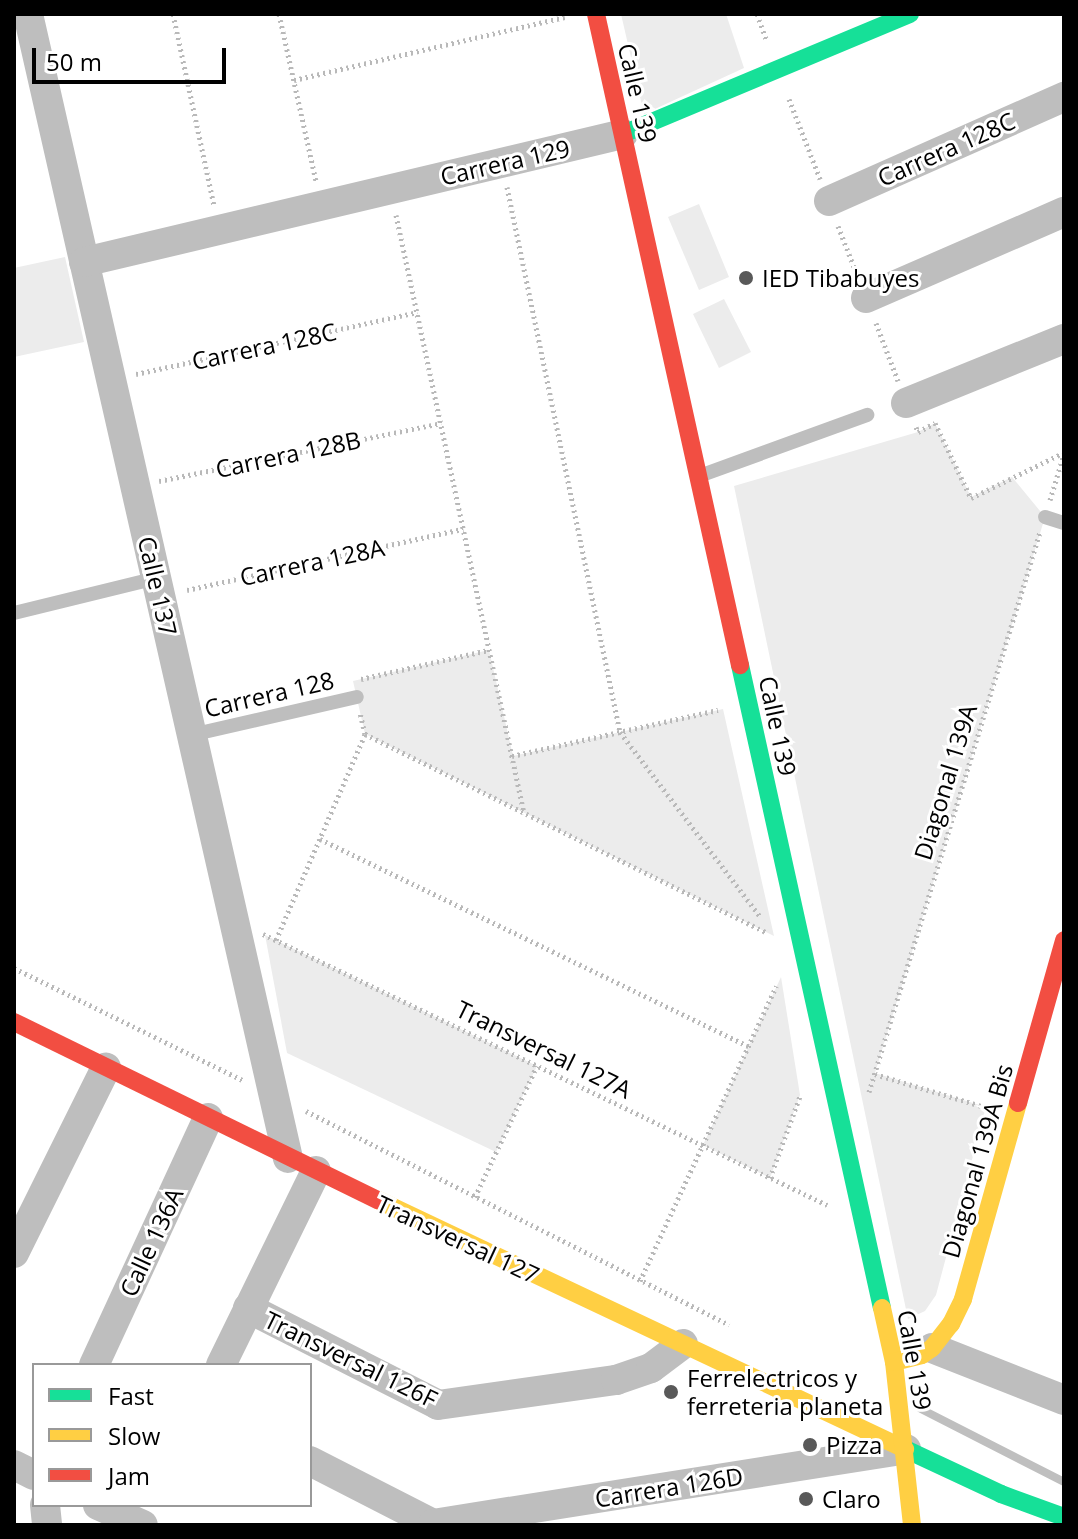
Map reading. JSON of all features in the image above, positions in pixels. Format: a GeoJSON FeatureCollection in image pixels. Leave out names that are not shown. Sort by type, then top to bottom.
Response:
{"type":"FeatureCollection","features":[{"type":"Feature","properties":{"kind":"main road","name":"Calle 139"},"geometry":{"type":"LineString","coordinates":[[596,14],[894,1362],[912,1525]]}},
{"type":"Feature","properties":{"kind":"main road","name":"Carrera 129"},"geometry":{"type":"LineString","coordinates":[[623,134],[910,14]]}},
{"type":"Feature","properties":{"kind":"main road","name":"Diagonal 139A Bis"},"geometry":{"type":"LineString","coordinates":[[932,1348],[951,1324],[963,1299],[1064,940]]}},
{"type":"Feature","properties":{"kind":"main road","name":"Transversal 127"},"geometry":{"type":"LineString","coordinates":[[14,1022],[288,1158],[1001,1494],[1064,1517]]}},
{"type":"Feature","properties":{"kind":"main road"},"geometry":{"type":"LineString","coordinates":[[894,1362],[922,1355],[932,1348]]}},
{"type":"Feature","properties":{"kind":"street","name":"Calle 137"},"geometry":{"type":"LineString","coordinates":[[28,14],[288,1158]]}},
{"type":"Feature","properties":{"kind":"street","name":"Carrera 128C"},"geometry":{"type":"LineString","coordinates":[[829,201],[1064,97]]}},
{"type":"Feature","properties":{"kind":"street","name":"Carrera 129"},"geometry":{"type":"LineString","coordinates":[[84,262],[623,134]]}},
{"type":"Feature","properties":{"kind":"street"},"geometry":{"type":"LineString","coordinates":[[866,298],[1064,212]]}},
{"type":"Feature","properties":{"kind":"street"},"geometry":{"type":"LineString","coordinates":[[906,403],[1064,339]]}},
{"type":"Feature","properties":{"kind":"street"},"geometry":{"type":"LineString","coordinates":[[14,1253],[106,1068]]}},
{"type":"Feature","properties":{"kind":"street","name":"Calle 136A"},"geometry":{"type":"LineString","coordinates":[[95,1363],[208,1118]]}},
{"type":"Feature","properties":{"kind":"street"},"geometry":{"type":"LineString","coordinates":[[222,1363],[316,1171]]}},
{"type":"Feature","properties":{"kind":"street","name":"Transversal 126F"},"geometry":{"type":"LineString","coordinates":[[248,1308],[438,1405],[616,1380],[651,1368],[683,1344]]}},
{"type":"Feature","properties":{"kind":"street"},"geometry":{"type":"LineString","coordinates":[[932,1348],[1064,1400]]}},
{"type":"Feature","properties":{"kind":"street","name":"Carrera 126D"},"geometry":{"type":"LineString","coordinates":[[433,1524],[906,1449]]}},
{"type":"Feature","properties":{"kind":"street"},"geometry":{"type":"LineString","coordinates":[[312,1462],[433,1524]]}},
{"type":"Feature","properties":{"kind":"street"},"geometry":{"type":"LineString","coordinates":[[14,1465],[32,1474]]}},
{"type":"Feature","properties":{"kind":"street"},"geometry":{"type":"LineString","coordinates":[[102,1507],[142,1525],[151,1507]]}},
{"type":"Feature","properties":{"kind":"lane"},"geometry":{"type":"LineString","coordinates":[[699,476],[867,415]]}},
{"type":"Feature","properties":{"kind":"lane"},"geometry":{"type":"LineString","coordinates":[[1045,517],[1064,523]]}},
{"type":"Feature","properties":{"kind":"lane"},"geometry":{"type":"LineString","coordinates":[[14,613],[158,587]]}},
{"type":"Feature","properties":{"kind":"lane","name":"Carrera 128"},"geometry":{"type":"LineString","coordinates":[[191,735],[357,697]]}},
{"type":"Feature","properties":{"kind":"path"},"geometry":{"type":"LineString","coordinates":[[173,14],[219,230]]}},
{"type":"Feature","properties":{"kind":"path"},"geometry":{"type":"LineString","coordinates":[[279,14],[321,206]]}},
{"type":"Feature","properties":{"kind":"path"},"geometry":{"type":"LineString","coordinates":[[294,80],[570,16]]}},
{"type":"Feature","properties":{"kind":"path"},"geometry":{"type":"LineString","coordinates":[[778,69],[918,432],[935,423],[971,498],[1064,453]]}},
{"type":"Feature","properties":{"kind":"path"},"geometry":{"type":"LineString","coordinates":[[276,940],[365,734],[774,936],[620,732],[502,163]]}},
{"type":"Feature","properties":{"kind":"path"},"geometry":{"type":"LineString","coordinates":[[390,189],[524,813]]}},
{"type":"Feature","properties":{"kind":"path","name":"Carrera 128C"},"geometry":{"type":"LineString","coordinates":[[110,379],[417,312]]}},
{"type":"Feature","properties":{"kind":"path","name":"Carrera 128B"},"geometry":{"type":"LineString","coordinates":[[135,486],[441,423]]}},
{"type":"Feature","properties":{"kind":"path","name":"Diagonal 139A"},"geometry":{"type":"LineString","coordinates":[[867,1097],[1064,453]]}},
{"type":"Feature","properties":{"kind":"path","name":"Carrera 128A"},"geometry":{"type":"LineString","coordinates":[[158,587],[463,529]]}},
{"type":"Feature","properties":{"kind":"path","name":"Carrera 128"},"geometry":{"type":"LineString","coordinates":[[353,681],[489,650]]}},
{"type":"Feature","properties":{"kind":"path"},"geometry":{"type":"LineString","coordinates":[[512,756],[727,708]]}},
{"type":"Feature","properties":{"kind":"path"},"geometry":{"type":"LineString","coordinates":[[320,839],[749,1046]]}},
{"type":"Feature","properties":{"kind":"path","name":"Transversal 127A"},"geometry":{"type":"LineString","coordinates":[[233,919],[838,1211]]}},
{"type":"Feature","properties":{"kind":"path"},"geometry":{"type":"LineString","coordinates":[[14,968],[740,1331]]}},
{"type":"Feature","properties":{"kind":"path"},"geometry":{"type":"LineString","coordinates":[[640,1281],[781,977]]}},
{"type":"Feature","properties":{"kind":"path"},"geometry":{"type":"LineString","coordinates":[[475,1197],[537,1066]]}},
{"type":"Feature","properties":{"kind":"path"},"geometry":{"type":"LineString","coordinates":[[875,1074],[1014,1116]]}},
{"type":"Feature","properties":{"kind":"path"},"geometry":{"type":"LineString","coordinates":[[770,1178],[804,1085]]}},
{"type":"Feature","properties":{"kind":"shaded area"},"geometry":{"type":"Polygon","coordinates":[[[621,14],[726,14],[744,68],[644,114],[621,14]]]}},
{"type":"Feature","properties":{"kind":"shaded area"},"geometry":{"type":"Polygon","coordinates":[[[699,204],[729,277],[699,290],[668,217],[699,204]]]}},
{"type":"Feature","properties":{"kind":"shaded area"},"geometry":{"type":"Polygon","coordinates":[[[65,257],[84,342],[14,357],[14,268],[65,257]]]}},
{"type":"Feature","properties":{"kind":"shaded area"},"geometry":{"type":"Polygon","coordinates":[[[724,299],[751,352],[719,368],[693,314],[724,299]]]}},
{"type":"Feature","properties":{"kind":"shaded area"},"geometry":{"type":"Polygon","coordinates":[[[935,423],[971,497],[1012,477],[1045,517],[875,1073],[986,1107],[936,1295],[925,1311],[908,1319],[734,486],[918,432],[935,423]]]}},
{"type":"Feature","properties":{"kind":"shaded area"},"geometry":{"type":"Polygon","coordinates":[[[489,650],[513,756],[723,709],[774,936],[365,734],[353,681],[489,650]]]}},
{"type":"Feature","properties":{"kind":"shaded area"},"geometry":{"type":"Polygon","coordinates":[[[265,935],[537,1066],[496,1152],[287,1053],[265,935]]]}},
{"type":"Feature","properties":{"kind":"shaded area"},"geometry":{"type":"Polygon","coordinates":[[[781,977],[800,1095],[770,1178],[703,1145],[781,977]]]}},
{"type":"Feature","properties":{"kind":"waterway"},"geometry":{"type":"LineString","coordinates":[[921,1409],[1064,1482]]}},
{"type":"Feature","properties":{"kind":"traffic: fast"},"geometry":{"type":"LineString","coordinates":[[623,134],[910,14]]}},
{"type":"Feature","properties":{"kind":"traffic: fast"},"geometry":{"type":"LineString","coordinates":[[740,665],[882,1308]]}},
{"type":"Feature","properties":{"kind":"traffic: fast"},"geometry":{"type":"LineString","coordinates":[[905,1449],[1001,1494],[1064,1517]]}},
{"type":"Feature","properties":{"kind":"traffic: slow"},"geometry":{"type":"LineString","coordinates":[[894,1362],[922,1355],[932,1348],[951,1324],[963,1299],[1018,1103]]}},
{"type":"Feature","properties":{"kind":"traffic: slow"},"geometry":{"type":"LineString","coordinates":[[378,1200],[905,1449]]}},
{"type":"Feature","properties":{"kind":"traffic: slow"},"geometry":{"type":"LineString","coordinates":[[882,1308],[894,1362],[912,1525]]}},
{"type":"Feature","properties":{"kind":"traffic: jam"},"geometry":{"type":"LineString","coordinates":[[596,14],[740,665]]}},
{"type":"Feature","properties":{"kind":"traffic: jam"},"geometry":{"type":"LineString","coordinates":[[1018,1103],[1064,940]]}},
{"type":"Feature","properties":{"kind":"traffic: jam"},"geometry":{"type":"LineString","coordinates":[[14,1022],[378,1200]]}},
{"type":"Feature","properties":{"kind":"place","name":"IED Tibabuyes"},"geometry":{"type":"Point","coordinates":[746,278]}},
{"type":"Feature","properties":{"kind":"place","name":"Ferrelectricos y ferreteria planeta"},"geometry":{"type":"Point","coordinates":[671,1392]}},
{"type":"Feature","properties":{"kind":"place","name":"Pizza"},"geometry":{"type":"Point","coordinates":[810,1445]}},
{"type":"Feature","properties":{"kind":"place","name":"Claro"},"geometry":{"type":"Point","coordinates":[806,1499]}}]}
